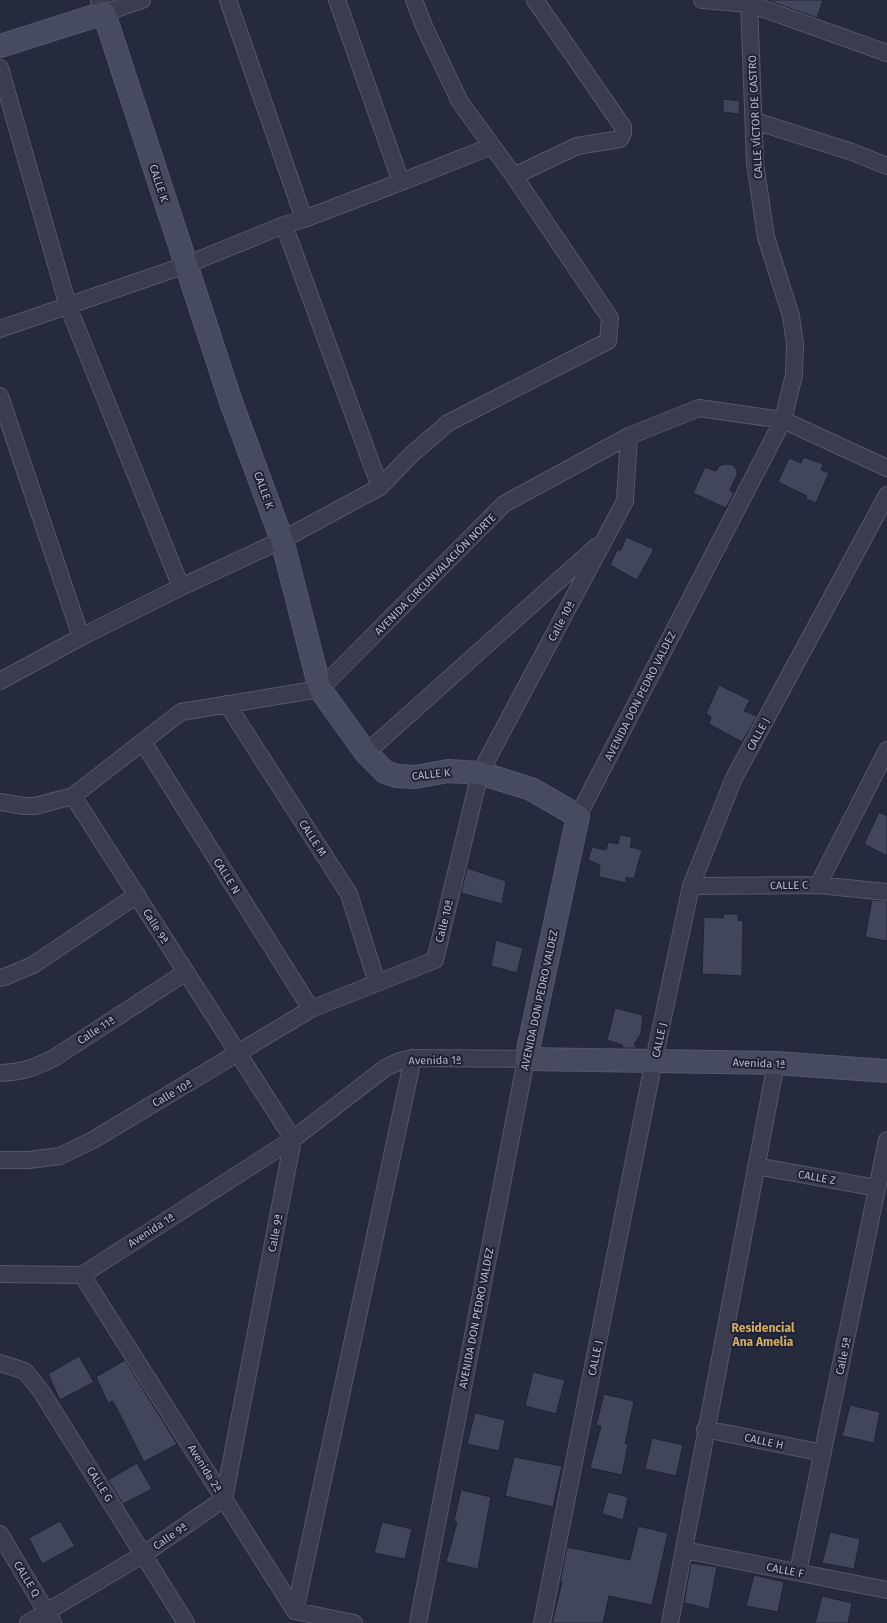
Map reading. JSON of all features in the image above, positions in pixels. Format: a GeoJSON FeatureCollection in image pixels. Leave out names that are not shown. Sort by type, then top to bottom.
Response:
{"type":"FeatureCollection","features":[{"type":"Feature","properties":{"kind":"street"},"geometry":{"type":"LineString","coordinates":[[0,46],[102,6],[142,0]]}},
{"type":"Feature","properties":{"kind":"street"},"geometry":{"type":"LineString","coordinates":[[228,0],[304,219]]}},
{"type":"Feature","properties":{"kind":"street"},"geometry":{"type":"LineString","coordinates":[[337,0],[401,182]]}},
{"type":"Feature","properties":{"kind":"street"},"geometry":{"type":"LineString","coordinates":[[0,681],[81,637],[181,587],[282,540],[380,488],[411,455],[448,423],[608,341],[610,318],[514,176],[460,102],[424,26],[414,0]]}},
{"type":"Feature","properties":{"kind":"street"},"geometry":{"type":"LineString","coordinates":[[514,176],[577,146],[620,139],[623,133],[623,127],[535,0]]}},
{"type":"Feature","properties":{"kind":"street"},"geometry":{"type":"LineString","coordinates":[[702,0],[750,2],[887,53]]}},
{"type":"Feature","properties":{"kind":"street","name":"CALLE VÍCTOR DE CASTRO"},"geometry":{"type":"LineString","coordinates":[[750,2],[755,163],[766,237],[791,316],[795,344],[794,376],[783,420]]}},
{"type":"Feature","properties":{"kind":"street","name":"CALLE K"},"geometry":{"type":"LineString","coordinates":[[102,6],[231,402],[282,540],[320,689],[366,753],[385,772],[397,776],[415,777],[448,771],[480,773],[531,789],[578,816]]}},
{"type":"Feature","properties":{"kind":"street"},"geometry":{"type":"LineString","coordinates":[[0,68],[68,306],[181,587]]}},
{"type":"Feature","properties":{"kind":"street"},"geometry":{"type":"LineString","coordinates":[[754,121],[852,152],[887,166]]}},
{"type":"Feature","properties":{"kind":"street"},"geometry":{"type":"LineString","coordinates":[[0,329],[186,265],[284,225],[304,219],[492,146]]}},
{"type":"Feature","properties":{"kind":"street"},"geometry":{"type":"LineString","coordinates":[[284,225],[380,488]]}},
{"type":"Feature","properties":{"kind":"street"},"geometry":{"type":"LineString","coordinates":[[0,396],[81,637]]}},
{"type":"Feature","properties":{"kind":"street","name":"AVENIDA CIRCUNVALACIÓN NORTE"},"geometry":{"type":"LineString","coordinates":[[320,689],[504,504],[629,436],[699,408],[783,420],[887,468]]}},
{"type":"Feature","properties":{"kind":"street","name":"AVENIDA DON PEDRO VALDEZ"},"geometry":{"type":"LineString","coordinates":[[418,1623],[526,1059],[578,816],[783,420]]}},
{"type":"Feature","properties":{"kind":"street","name":"Calle 10ª"},"geometry":{"type":"LineString","coordinates":[[0,1160],[30,1160],[60,1156],[93,1140],[312,1009],[435,960],[480,773],[625,501],[629,436]]}},
{"type":"Feature","properties":{"kind":"street","name":"CALLE J"},"geometry":{"type":"LineString","coordinates":[[542,1623],[654,1060],[691,886],[734,778],[887,495]]}},
{"type":"Feature","properties":{"kind":"street"},"geometry":{"type":"LineString","coordinates":[[366,753],[604,540]]}},
{"type":"Feature","properties":{"kind":"street"},"geometry":{"type":"LineString","coordinates":[[0,802],[24,806],[35,806],[73,796],[181,712],[320,689]]}},
{"type":"Feature","properties":{"kind":"street","name":"CALLE M"},"geometry":{"type":"LineString","coordinates":[[228,704],[349,894],[377,983]]}},
{"type":"Feature","properties":{"kind":"street","name":"CALLE N"},"geometry":{"type":"LineString","coordinates":[[143,742],[312,1009]]}},
{"type":"Feature","properties":{"kind":"street"},"geometry":{"type":"LineString","coordinates":[[818,885],[887,750]]}},
{"type":"Feature","properties":{"kind":"street","name":"Calle 9ª"},"geometry":{"type":"LineString","coordinates":[[28,1623],[50,1617],[224,1499],[293,1139],[73,796]]}},
{"type":"Feature","properties":{"kind":"street","name":"CALLE C"},"geometry":{"type":"LineString","coordinates":[[691,886],[818,885],[887,892]]}},
{"type":"Feature","properties":{"kind":"street"},"geometry":{"type":"LineString","coordinates":[[0,978],[33,965],[136,895]]}},
{"type":"Feature","properties":{"kind":"street","name":"Calle 11ª"},"geometry":{"type":"LineString","coordinates":[[0,1073],[17,1072],[36,1068],[54,1058],[186,972]]}},
{"type":"Feature","properties":{"kind":"street"},"geometry":{"type":"LineString","coordinates":[[354,1623],[295,1611],[413,1058]]}},
{"type":"Feature","properties":{"kind":"street","name":"Avenida 1ª"},"geometry":{"type":"LineString","coordinates":[[82,1274],[293,1139],[386,1068],[400,1061],[413,1058],[654,1060],[776,1063],[887,1071]]}},
{"type":"Feature","properties":{"kind":"street"},"geometry":{"type":"LineString","coordinates":[[670,1623],[776,1063]]}},
{"type":"Feature","properties":{"kind":"street","name":"Calle 5ª"},"geometry":{"type":"LineString","coordinates":[[798,1572],[887,1140]]}},
{"type":"Feature","properties":{"kind":"street","name":"CALLE Z"},"geometry":{"type":"LineString","coordinates":[[756,1166],[877,1188]]}},
{"type":"Feature","properties":{"kind":"street"},"geometry":{"type":"LineString","coordinates":[[0,1274],[82,1274]]}},
{"type":"Feature","properties":{"kind":"street","name":"Avenida 2ª"},"geometry":{"type":"LineString","coordinates":[[82,1274],[295,1611]]}},
{"type":"Feature","properties":{"kind":"street","name":"CALLE G"},"geometry":{"type":"LineString","coordinates":[[0,1363],[8,1364],[25,1371],[41,1391],[186,1623]]}},
{"type":"Feature","properties":{"kind":"street","name":"CALLE H"},"geometry":{"type":"LineString","coordinates":[[706,1429],[823,1453]]}},
{"type":"Feature","properties":{"kind":"street","name":"CALLE Q"},"geometry":{"type":"LineString","coordinates":[[0,1534],[50,1617]]}},
{"type":"Feature","properties":{"kind":"street","name":"CALLE F"},"geometry":{"type":"LineString","coordinates":[[684,1550],[887,1590]]}},
{"type":"Feature","properties":{"kind":"building"},"geometry":{"type":"Polygon","coordinates":[[[767,0],[823,0],[817,18],[767,0]]]}},
{"type":"Feature","properties":{"kind":"building"},"geometry":{"type":"Polygon","coordinates":[[[723,99],[740,101],[739,114],[723,112],[723,99]]]}},
{"type":"Feature","properties":{"kind":"building"},"geometry":{"type":"Polygon","coordinates":[[[804,457],[823,464],[821,470],[829,473],[816,503],[806,499],[807,496],[778,482],[789,458],[801,463],[804,457]]]}},
{"type":"Feature","properties":{"kind":"building"},"geometry":{"type":"Polygon","coordinates":[[[725,464],[733,465],[737,470],[737,475],[730,490],[734,493],[726,508],[693,493],[705,467],[716,471],[719,466],[725,464]]]}},
{"type":"Feature","properties":{"kind":"building"},"geometry":{"type":"Polygon","coordinates":[[[626,537],[654,549],[637,580],[610,565],[617,550],[621,550],[626,537]]]}},
{"type":"Feature","properties":{"kind":"building"},"geometry":{"type":"Polygon","coordinates":[[[719,685],[750,700],[744,711],[757,716],[742,742],[709,724],[711,717],[706,713],[719,685]]]}},
{"type":"Feature","properties":{"kind":"building"},"geometry":{"type":"Polygon","coordinates":[[[879,812],[887,816],[887,856],[864,844],[879,812]]]}},
{"type":"Feature","properties":{"kind":"building"},"geometry":{"type":"Polygon","coordinates":[[[620,835],[632,837],[630,847],[642,850],[634,879],[626,877],[626,883],[599,877],[600,865],[588,860],[592,847],[606,850],[608,842],[618,844],[620,835]]]}},
{"type":"Feature","properties":{"kind":"building"},"geometry":{"type":"Polygon","coordinates":[[[467,868],[506,881],[502,904],[461,893],[467,868]]]}},
{"type":"Feature","properties":{"kind":"building"},"geometry":{"type":"Polygon","coordinates":[[[872,900],[887,901],[887,941],[865,937],[872,900]]]}},
{"type":"Feature","properties":{"kind":"building"},"geometry":{"type":"Polygon","coordinates":[[[724,914],[738,914],[738,920],[743,921],[742,976],[702,974],[704,917],[723,918],[724,914]]]}},
{"type":"Feature","properties":{"kind":"building"},"geometry":{"type":"Polygon","coordinates":[[[496,940],[523,948],[517,973],[491,966],[496,940]]]}},
{"type":"Feature","properties":{"kind":"building"},"geometry":{"type":"Polygon","coordinates":[[[615,1008],[643,1015],[641,1034],[634,1044],[637,1048],[623,1048],[622,1045],[607,1040],[615,1008]]]}},
{"type":"Feature","properties":{"kind":"building"},"geometry":{"type":"Polygon","coordinates":[[[79,1356],[94,1382],[60,1400],[48,1374],[79,1356]]]}},
{"type":"Feature","properties":{"kind":"building"},"geometry":{"type":"Polygon","coordinates":[[[125,1360],[177,1444],[144,1462],[113,1401],[108,1403],[96,1377],[125,1360]]]}},
{"type":"Feature","properties":{"kind":"building"},"geometry":{"type":"Polygon","coordinates":[[[533,1372],[565,1380],[556,1414],[525,1406],[533,1372]]]}},
{"type":"Feature","properties":{"kind":"building"},"geometry":{"type":"Polygon","coordinates":[[[604,1394],[634,1401],[625,1444],[628,1444],[622,1475],[590,1468],[601,1426],[596,1425],[604,1394]]]}},
{"type":"Feature","properties":{"kind":"building"},"geometry":{"type":"Polygon","coordinates":[[[850,1405],[880,1412],[874,1443],[842,1436],[850,1405]]]}},
{"type":"Feature","properties":{"kind":"building"},"geometry":{"type":"Polygon","coordinates":[[[475,1413],[505,1420],[499,1451],[467,1444],[475,1413]]]}},
{"type":"Feature","properties":{"kind":"building"},"geometry":{"type":"Polygon","coordinates":[[[652,1438],[683,1445],[676,1476],[645,1469],[652,1438]]]}},
{"type":"Feature","properties":{"kind":"building"},"geometry":{"type":"Polygon","coordinates":[[[514,1457],[562,1466],[553,1507],[505,1496],[514,1457]]]}},
{"type":"Feature","properties":{"kind":"building"},"geometry":{"type":"Polygon","coordinates":[[[137,1463],[152,1489],[123,1504],[108,1480],[137,1463]]]}},
{"type":"Feature","properties":{"kind":"building"},"geometry":{"type":"Polygon","coordinates":[[[461,1490],[491,1497],[478,1569],[446,1562],[457,1522],[454,1521],[461,1490]]]}},
{"type":"Feature","properties":{"kind":"building"},"geometry":{"type":"Polygon","coordinates":[[[608,1492],[628,1497],[623,1520],[602,1514],[608,1492]]]}},
{"type":"Feature","properties":{"kind":"building"},"geometry":{"type":"Polygon","coordinates":[[[60,1521],[75,1546],[42,1564],[29,1538],[60,1521]]]}},
{"type":"Feature","properties":{"kind":"building"},"geometry":{"type":"Polygon","coordinates":[[[382,1522],[412,1529],[405,1559],[374,1553],[382,1522]]]}},
{"type":"Feature","properties":{"kind":"building"},"geometry":{"type":"Polygon","coordinates":[[[638,1526],[668,1533],[652,1605],[609,1596],[603,1623],[552,1623],[562,1582],[560,1582],[567,1547],[630,1560],[638,1526]]]}},
{"type":"Feature","properties":{"kind":"building"},"geometry":{"type":"Polygon","coordinates":[[[830,1532],[860,1539],[854,1569],[822,1563],[830,1532]]]}},
{"type":"Feature","properties":{"kind":"building"},"geometry":{"type":"Polygon","coordinates":[[[691,1563],[717,1567],[709,1609],[684,1603],[691,1563]]]}},
{"type":"Feature","properties":{"kind":"building"},"geometry":{"type":"Polygon","coordinates":[[[754,1575],[784,1582],[778,1612],[746,1606],[754,1575]]]}},
{"type":"Feature","properties":{"kind":"building"},"geometry":{"type":"Polygon","coordinates":[[[822,1596],[852,1603],[848,1623],[815,1623],[822,1596]]]}},
{"type":"Feature","properties":{"kind":"district","name":"Residencial Ana Amelia"},"geometry":{"type":"Point","coordinates":[763,1335]}}]}
